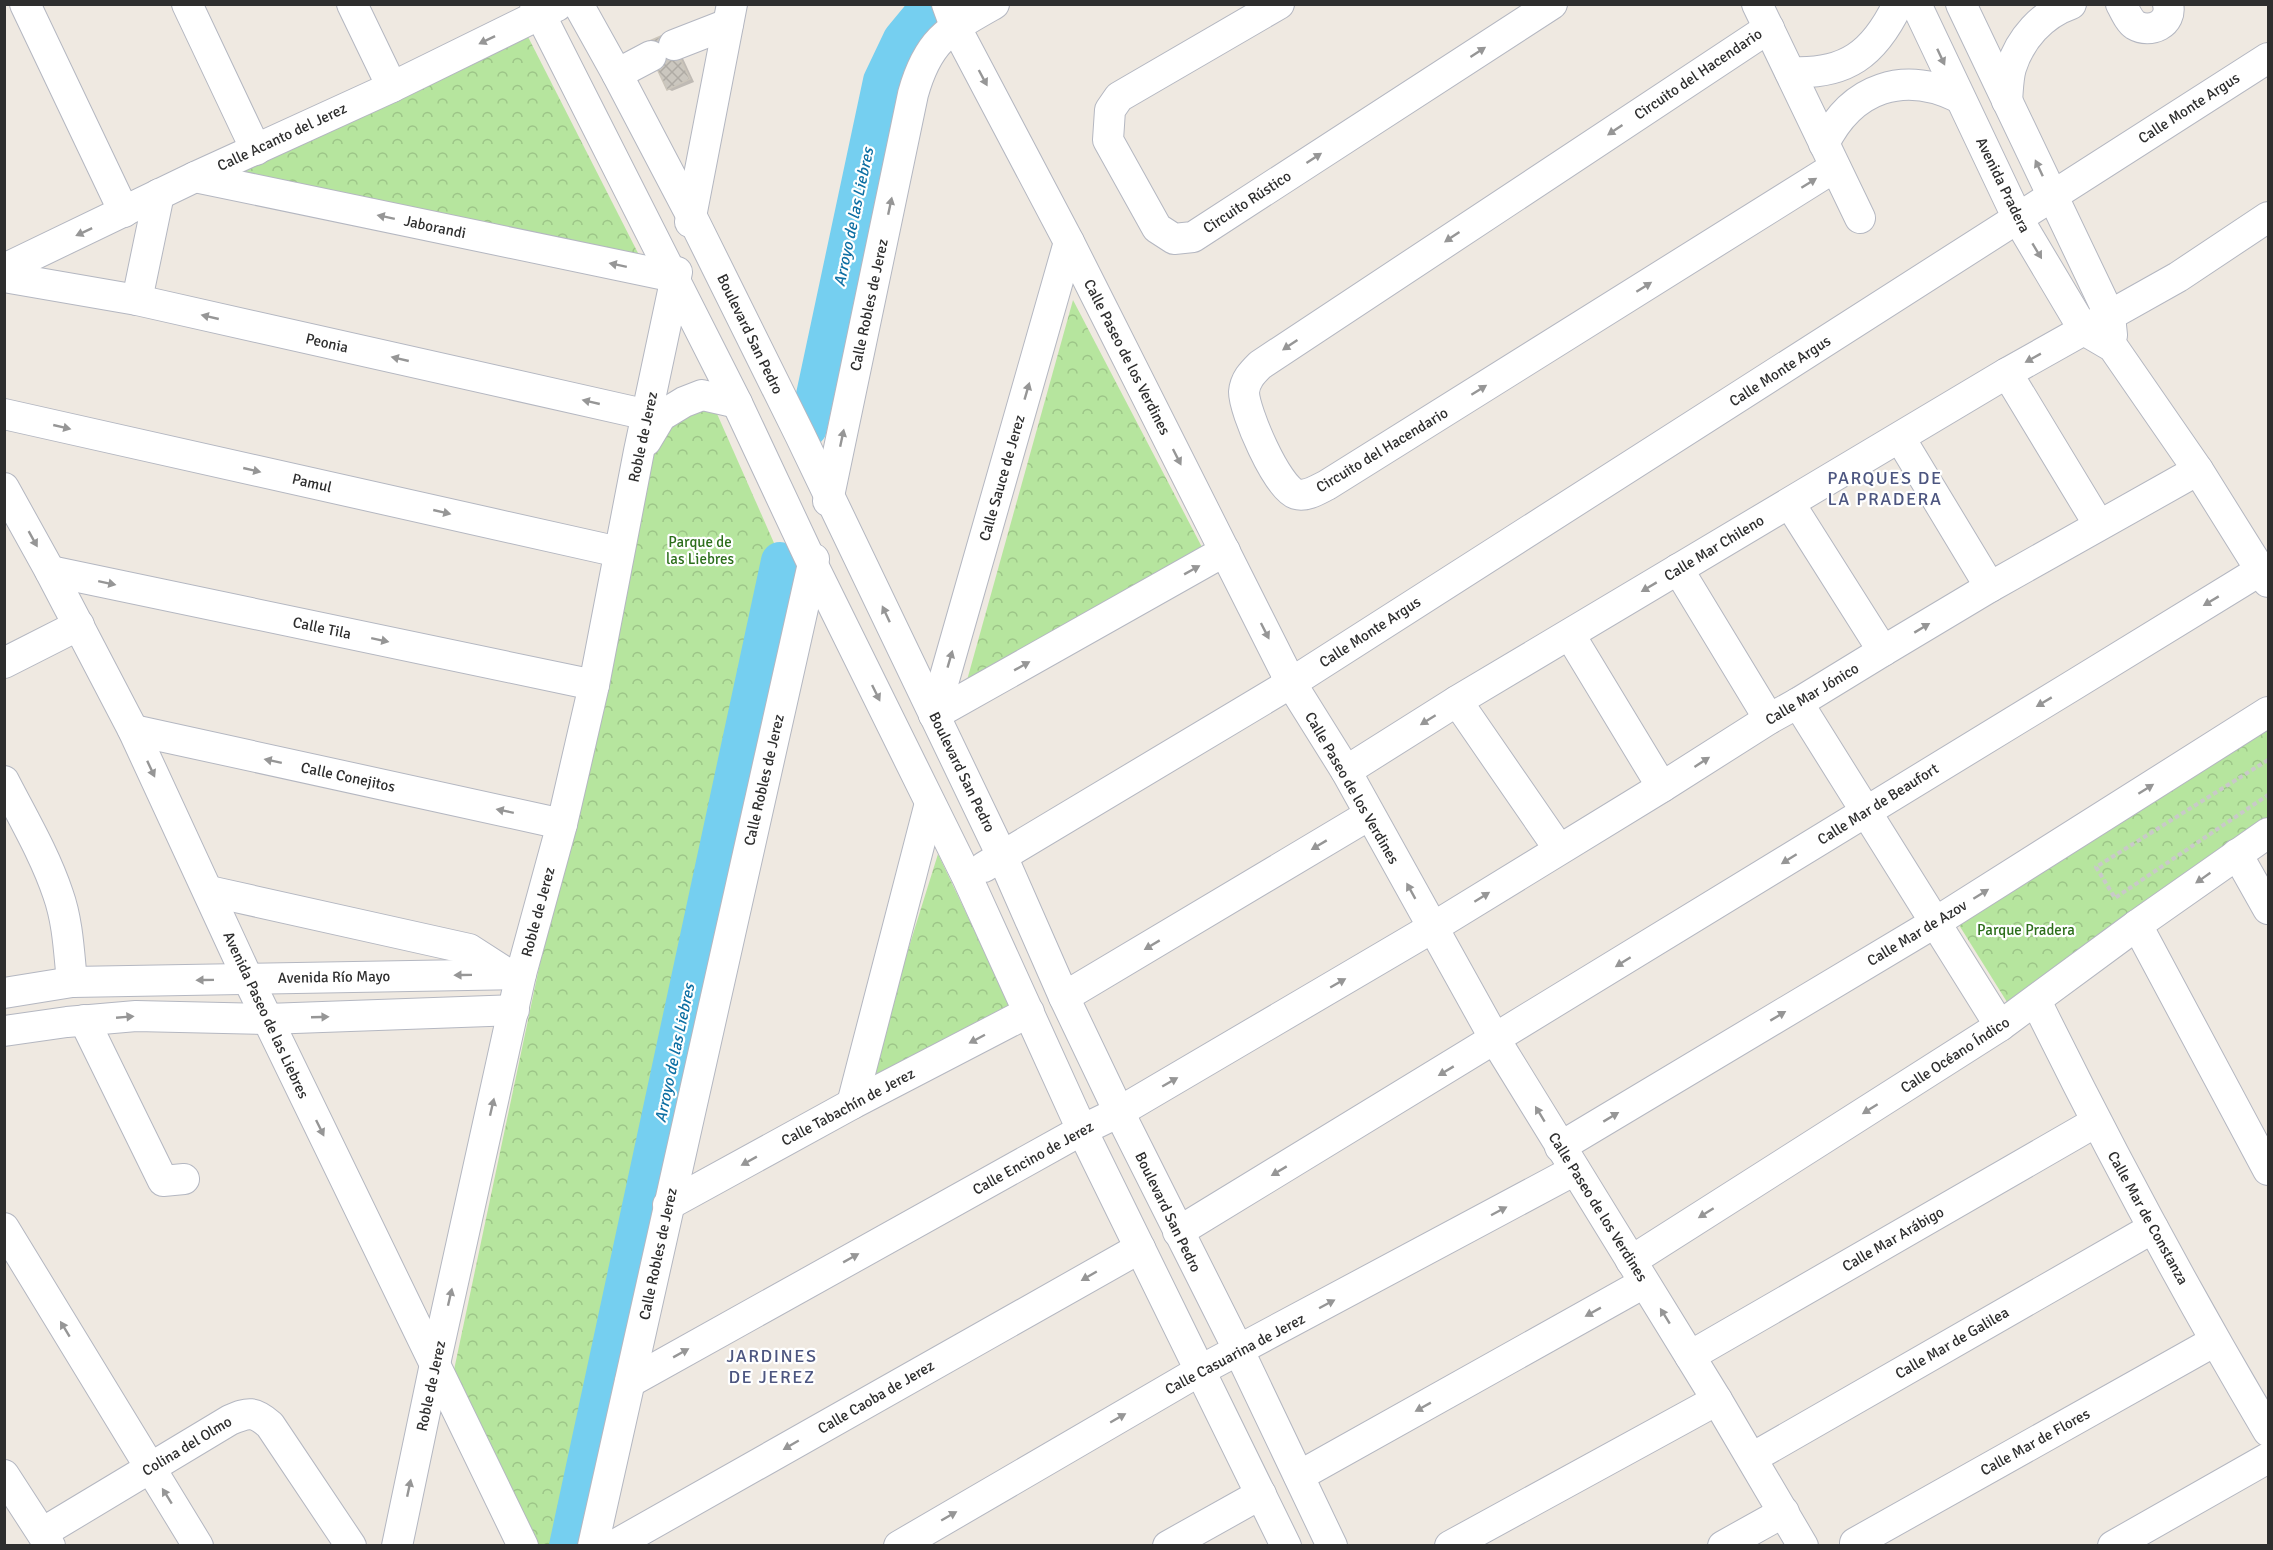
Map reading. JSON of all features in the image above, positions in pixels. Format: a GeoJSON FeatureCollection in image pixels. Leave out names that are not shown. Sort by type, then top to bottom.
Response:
{"type":"FeatureCollection","features":[{"type":"Feature","properties":{"kind":"street"},"geometry":{"type":"LineString","coordinates":[[25,4],[124,212]]}},
{"type":"Feature","properties":{"kind":"street"},"geometry":{"type":"LineString","coordinates":[[187,4],[256,150]]}},
{"type":"Feature","properties":{"kind":"street"},"geometry":{"type":"LineString","coordinates":[[352,4],[392,87]]}},
{"type":"Feature","properties":{"kind":"street","name":"Boulevard San Pedro"},"geometry":{"type":"LineString","coordinates":[[578,4],[618,74],[691,215],[826,488],[1002,856],[1064,997],[1119,1112],[1239,1351],[1332,1545]]}},
{"type":"Feature","properties":{"kind":"street","name":"Calle Robles de Jerez"},"geometry":{"type":"LineString","coordinates":[[592,1545],[630,1382],[809,555],[826,488],[913,94],[920,69],[950,13],[994,4]]}},
{"type":"Feature","properties":{"kind":"street","name":"Circuito Rústico"},"geometry":{"type":"LineString","coordinates":[[1279,4],[1119,97],[1110,110],[1108,140],[1157,228],[1163,234],[1174,239],[1193,237],[1552,4]]}},
{"type":"Feature","properties":{"kind":"street"},"geometry":{"type":"LineString","coordinates":[[1790,72],[1822,72],[1852,62],[1876,41],[1889,24],[1898,4]]}},
{"type":"Feature","properties":{"kind":"street","name":"Avenida Pradera"},"geometry":{"type":"LineString","coordinates":[[1916,4],[2018,219],[2097,323],[2198,470],[2265,576]]}},
{"type":"Feature","properties":{"kind":"street"},"geometry":{"type":"LineString","coordinates":[[1961,4],[2052,198],[2097,323]]}},
{"type":"Feature","properties":{"kind":"street"},"geometry":{"type":"LineString","coordinates":[[2007,101],[2011,69],[2029,17],[2053,13],[2072,4]]}},
{"type":"Feature","properties":{"kind":"street"},"geometry":{"type":"LineString","coordinates":[[2121,4],[2132,23],[2151,29],[2161,25],[2167,17],[2168,4]]}},
{"type":"Feature","properties":{"kind":"street"},"geometry":{"type":"LineString","coordinates":[[545,8],[966,877],[1082,1130],[1286,1545]]}},
{"type":"Feature","properties":{"kind":"street","name":"Calle Acanto del Jerez"},"geometry":{"type":"LineString","coordinates":[[4,269],[195,177],[392,87],[545,8]]}},
{"type":"Feature","properties":{"kind":"street","name":"Calle Paseo de los Verdines"},"geometry":{"type":"LineString","coordinates":[[950,13],[1069,242],[1291,683],[1346,771],[1496,1041],[1718,1400],[1803,1545]]}},
{"type":"Feature","properties":{"kind":"street"},"geometry":{"type":"LineString","coordinates":[[618,74],[730,14]]}},
{"type":"Feature","properties":{"kind":"street","name":"Roble de Jerez"},"geometry":{"type":"LineString","coordinates":[[398,1545],[435,1364],[514,1010],[515,974],[562,824],[594,685],[639,451],[675,277],[691,215],[730,14]]}},
{"type":"Feature","properties":{"kind":"street","name":"Circuito del Hacendario"},"geometry":{"type":"LineString","coordinates":[[1860,218],[1830,156],[1763,16],[1260,365],[1247,379],[1244,393],[1247,410],[1275,474],[1285,487],[1302,495],[1327,485],[1830,156],[1839,118],[1862,98],[1875,91],[1900,85],[1931,87],[1960,98]]}},
{"type":"Feature","properties":{"kind":"street"},"geometry":{"type":"LineString","coordinates":[[1876,41],[1885,65],[1900,85]]}},
{"type":"Feature","properties":{"kind":"street","name":"Calle Monte Argus"},"geometry":{"type":"LineString","coordinates":[[966,877],[1291,683],[2268,58]]}},
{"type":"Feature","properties":{"kind":"street","name":"Jaborandi"},"geometry":{"type":"LineString","coordinates":[[195,177],[675,277]]}},
{"type":"Feature","properties":{"kind":"street"},"geometry":{"type":"LineString","coordinates":[[137,300],[159,194]]}},
{"type":"Feature","properties":{"kind":"street","name":"Calle Mar Chileno"},"geometry":{"type":"LineString","coordinates":[[1346,771],[1457,701],[2007,373],[2178,277],[2268,217]]}},
{"type":"Feature","properties":{"kind":"street","name":"Calle Sauce de Jerez"},"geometry":{"type":"LineString","coordinates":[[934,715],[1069,242]]}},
{"type":"Feature","properties":{"kind":"street","name":"Peonia"},"geometry":{"type":"LineString","coordinates":[[4,276],[137,300],[648,415]]}},
{"type":"Feature","properties":{"kind":"street"},"geometry":{"type":"LineString","coordinates":[[2007,373],[2099,525]]}},
{"type":"Feature","properties":{"kind":"street"},"geometry":{"type":"LineString","coordinates":[[639,451],[661,416],[684,402],[702,395],[737,403]]}},
{"type":"Feature","properties":{"kind":"street","name":"Pamul"},"geometry":{"type":"LineString","coordinates":[[4,414],[619,552]]}},
{"type":"Feature","properties":{"kind":"street"},"geometry":{"type":"LineString","coordinates":[[1900,438],[1990,587]]}},
{"type":"Feature","properties":{"kind":"street","name":"Calle Mar Jónico"},"geometry":{"type":"LineString","coordinates":[[1432,928],[1662,788],[1769,719],[1798,704],[1990,587],[2198,470]]}},
{"type":"Feature","properties":{"kind":"street","name":"Avenida Paseo de las Liebres"},"geometry":{"type":"LineString","coordinates":[[4,488],[133,730],[267,1019],[523,1545]]}},
{"type":"Feature","properties":{"kind":"street"},"geometry":{"type":"LineString","coordinates":[[1790,504],[1883,651]]}},
{"type":"Feature","properties":{"kind":"street"},"geometry":{"type":"LineString","coordinates":[[934,715],[1225,551]]}},
{"type":"Feature","properties":{"kind":"street"},"geometry":{"type":"LineString","coordinates":[[1678,569],[1769,719]]}},
{"type":"Feature","properties":{"kind":"street","name":"Calle Tila"},"geometry":{"type":"LineString","coordinates":[[50,571],[594,685]]}},
{"type":"Feature","properties":{"kind":"street","name":"Calle Mar de Beaufort"},"geometry":{"type":"LineString","coordinates":[[1496,1041],[1866,811],[2265,576]]}},
{"type":"Feature","properties":{"kind":"street"},"geometry":{"type":"LineString","coordinates":[[4,663],[78,625]]}},
{"type":"Feature","properties":{"kind":"street"},"geometry":{"type":"LineString","coordinates":[[1570,635],[1662,788]]}},
{"type":"Feature","properties":{"kind":"street"},"geometry":{"type":"LineString","coordinates":[[1457,701],[1559,849]]}},
{"type":"Feature","properties":{"kind":"street"},"geometry":{"type":"LineString","coordinates":[[1798,704],[2000,1026]]}},
{"type":"Feature","properties":{"kind":"street","name":"Calle Mar de Azov"},"geometry":{"type":"LineString","coordinates":[[1568,1158],[2268,712]]}},
{"type":"Feature","properties":{"kind":"street","name":"Calle Conejitos"},"geometry":{"type":"LineString","coordinates":[[133,730],[562,824]]}},
{"type":"Feature","properties":{"kind":"street"},"geometry":{"type":"LineString","coordinates":[[4,781],[47,866],[59,896],[66,928],[72,982]]}},
{"type":"Feature","properties":{"kind":"street"},"geometry":{"type":"LineString","coordinates":[[852,1104],[930,803]]}},
{"type":"Feature","properties":{"kind":"street"},"geometry":{"type":"LineString","coordinates":[[1064,997],[1369,815]]}},
{"type":"Feature","properties":{"kind":"street","name":"Calle Océano Índico"},"geometry":{"type":"LineString","coordinates":[[1299,1476],[1637,1272],[2036,1001],[2137,925],[2268,833]]}},
{"type":"Feature","properties":{"kind":"street"},"geometry":{"type":"LineString","coordinates":[[2237,854],[2268,909]]}},
{"type":"Feature","properties":{"kind":"street"},"geometry":{"type":"LineString","coordinates":[[208,891],[469,949],[515,974]]}},
{"type":"Feature","properties":{"kind":"street"},"geometry":{"type":"LineString","coordinates":[[2137,925],[2268,1170]]}},
{"type":"Feature","properties":{"kind":"street","name":"Calle Encino de Jerez"},"geometry":{"type":"LineString","coordinates":[[630,1382],[1082,1130],[1119,1112],[1432,928]]}},
{"type":"Feature","properties":{"kind":"street","name":"Avenida Río Mayo"},"geometry":{"type":"LineString","coordinates":[[4,993],[72,982],[515,974]]}},
{"type":"Feature","properties":{"kind":"street","name":"Calle Mar de Constanza"},"geometry":{"type":"LineString","coordinates":[[2036,1001],[2096,1122],[2153,1228],[2268,1431]]}},
{"type":"Feature","properties":{"kind":"street"},"geometry":{"type":"LineString","coordinates":[[4,1032],[84,1020],[136,1016],[267,1019],[514,1010]]}},
{"type":"Feature","properties":{"kind":"street","name":"Calle Tabachín de Jerez"},"geometry":{"type":"LineString","coordinates":[[668,1205],[852,1104],[1029,1012]]}},
{"type":"Feature","properties":{"kind":"street"},"geometry":{"type":"LineString","coordinates":[[84,1020],[163,1181],[184,1179]]}},
{"type":"Feature","properties":{"kind":"street"},"geometry":{"type":"LineString","coordinates":[[1178,1232],[1496,1041]]}},
{"type":"Feature","properties":{"kind":"street","name":"Calle Mar Arábigo"},"geometry":{"type":"LineString","coordinates":[[1690,1356],[2096,1122]]}},
{"type":"Feature","properties":{"kind":"street","name":"Calle Casuarina de Jerez"},"geometry":{"type":"LineString","coordinates":[[899,1545],[1201,1370],[1239,1351],[1568,1158]]}},
{"type":"Feature","properties":{"kind":"street"},"geometry":{"type":"LineString","coordinates":[[4,1228],[198,1545]]}},
{"type":"Feature","properties":{"kind":"street","name":"Calle Mar de Galilea"},"geometry":{"type":"LineString","coordinates":[[1752,1458],[2153,1228]]}},
{"type":"Feature","properties":{"kind":"street","name":"Calle Caoba de Jerez"},"geometry":{"type":"LineString","coordinates":[[613,1545],[1140,1248]]}},
{"type":"Feature","properties":{"kind":"street","name":"Calle Mar de Flores"},"geometry":{"type":"LineString","coordinates":[[1855,1543],[2215,1341]]}},
{"type":"Feature","properties":{"kind":"street"},"geometry":{"type":"LineString","coordinates":[[1450,1545],[1718,1400]]}},
{"type":"Feature","properties":{"kind":"street","name":"Colina del Olmo"},"geometry":{"type":"LineString","coordinates":[[46,1539],[150,1469],[230,1420],[246,1413],[259,1415],[270,1425],[351,1545]]}},
{"type":"Feature","properties":{"kind":"street"},"geometry":{"type":"LineString","coordinates":[[2126,1542],[2268,1458]]}},
{"type":"Feature","properties":{"kind":"street"},"geometry":{"type":"LineString","coordinates":[[4,1475],[46,1539]]}},
{"type":"Feature","properties":{"kind":"street"},"geometry":{"type":"LineString","coordinates":[[1168,1545],[1261,1494]]}},
{"type":"Feature","properties":{"kind":"street"},"geometry":{"type":"LineString","coordinates":[[1724,1545],[1784,1512]]}},
{"type":"Feature","properties":{"kind":"path"},"geometry":{"type":"LineString","coordinates":[[2268,760],[2096,867],[2115,898],[2268,795]]}},
{"type":"Feature","properties":{"kind":"green space"},"geometry":{"type":"Polygon","coordinates":[[[522,25],[639,255],[217,171],[522,25]]]}},
{"type":"Feature","properties":{"kind":"green space"},"geometry":{"type":"Polygon","coordinates":[[[1073,300],[1204,551],[964,691],[1073,300]]]}},
{"type":"Feature","properties":{"kind":"green space","name":"Parque de las Liebres"},"geometry":{"type":"Polygon","coordinates":[[[714,407],[774,543],[561,1545],[528,1545],[454,1370],[647,457],[663,422],[714,407]]]}},
{"type":"Feature","properties":{"kind":"green space","name":"Parque Pradera"},"geometry":{"type":"Polygon","coordinates":[[[2268,727],[2268,824],[2007,1002],[1954,917],[2268,727]]]}},
{"type":"Feature","properties":{"kind":"green space"},"geometry":{"type":"Polygon","coordinates":[[[938,854],[1010,1005],[864,1091],[938,854]]]}},
{"type":"Feature","properties":{"kind":"building"},"geometry":{"type":"Polygon","coordinates":[[[668,33],[690,79],[667,90],[645,43],[668,33]]]}},
{"type":"Feature","properties":{"kind":"waterway","name":"Arroyo de las Liebres"},"geometry":{"type":"LineString","coordinates":[[808,428],[882,81],[902,39],[921,16]]}},
{"type":"Feature","properties":{"kind":"waterway","name":"Arroyo de las Liebres"},"geometry":{"type":"LineString","coordinates":[[568,1546],[780,561]]}},
{"type":"Feature","properties":{"kind":"district","name":"PARQUES DE LA PRADERA"},"geometry":{"type":"Point","coordinates":[1885,488]}},
{"type":"Feature","properties":{"kind":"district","name":"JARDINES DE JEREZ"},"geometry":{"type":"Point","coordinates":[772,1366]}}]}
